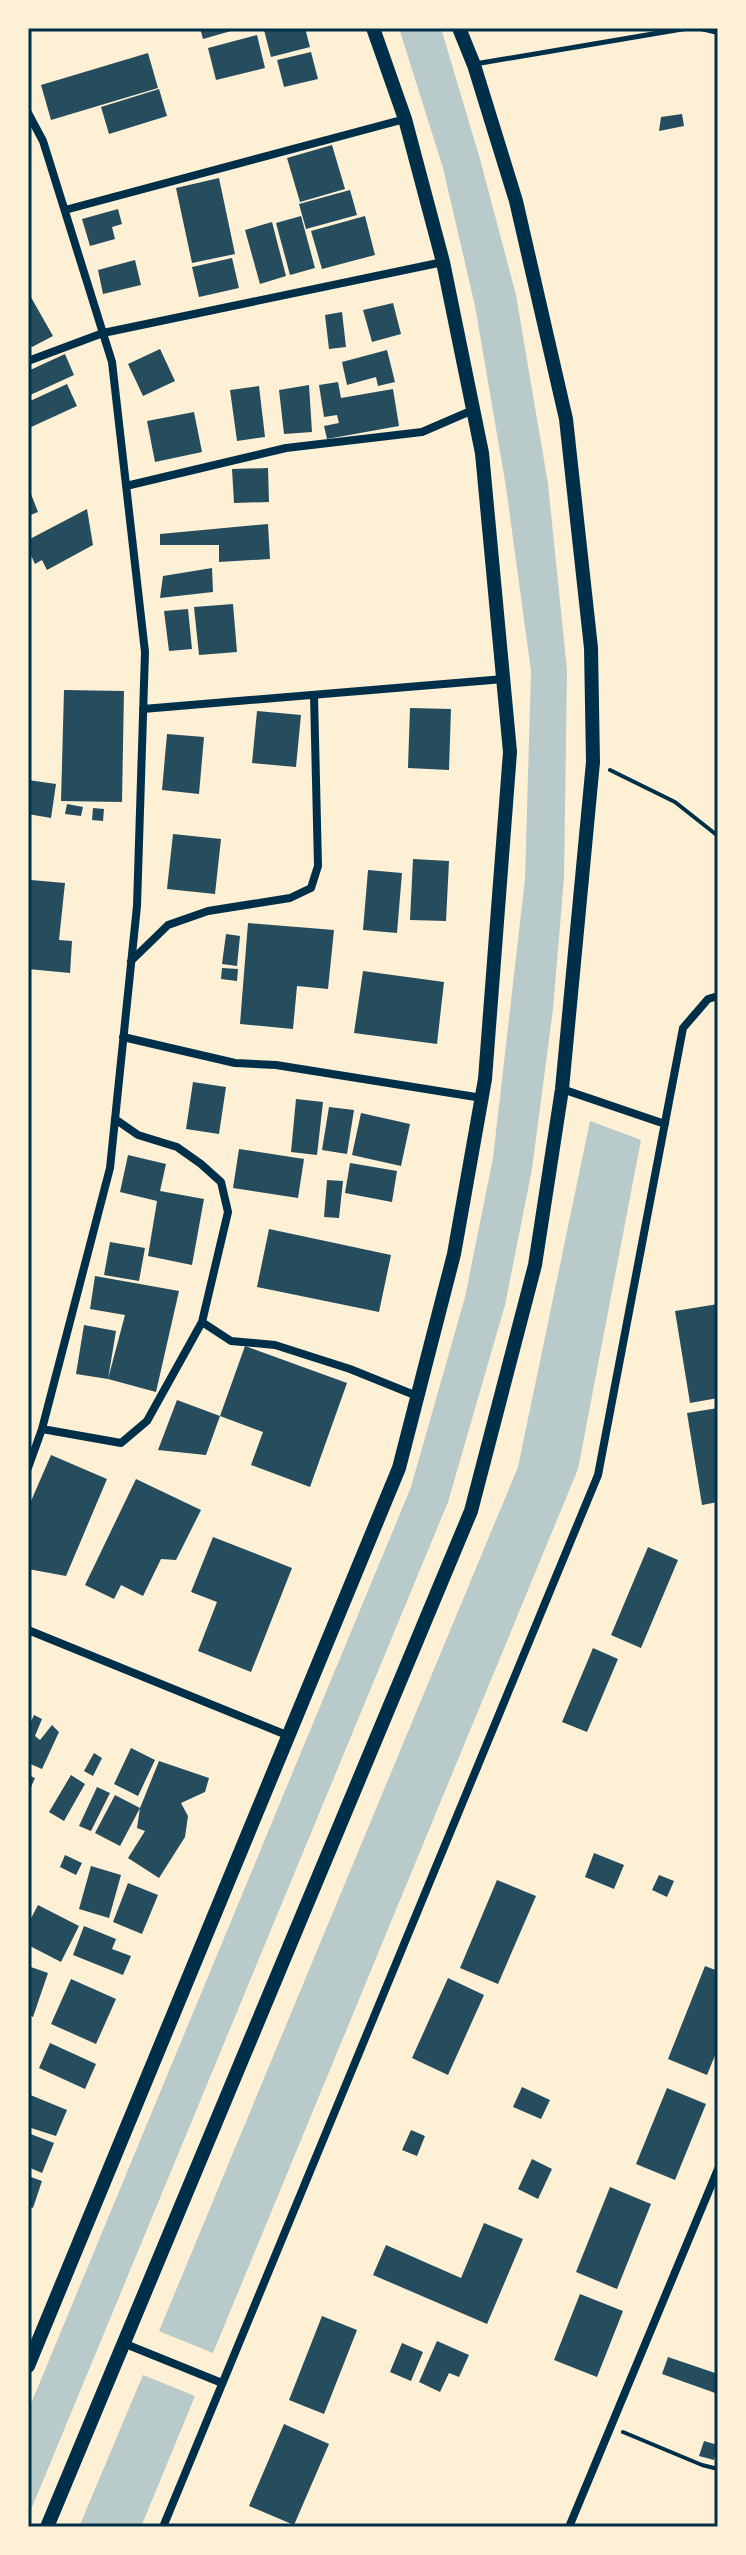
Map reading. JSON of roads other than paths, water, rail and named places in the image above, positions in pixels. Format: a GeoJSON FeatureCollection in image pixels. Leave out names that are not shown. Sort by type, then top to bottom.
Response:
{"type":"FeatureCollection","features":[{"type":"Feature","properties":{"kind":"main road"},"geometry":{"type":"LineString","coordinates":[[28,2366],[399,1468],[454,1254],[485,1079],[510,752],[482,453],[443,262],[405,119],[373,28]]}},
{"type":"Feature","properties":{"kind":"main road"},"geometry":{"type":"LineString","coordinates":[[47,2527],[471,1511],[535,1265],[562,1089],[593,762],[591,648],[566,419],[516,201],[474,65],[459,28]]}},
{"type":"Feature","properties":{"kind":"street"},"geometry":{"type":"LineString","coordinates":[[28,113],[43,141],[112,362],[145,652],[137,906],[110,1168],[42,1429],[28,1468]]}},
{"type":"Feature","properties":{"kind":"street"},"geometry":{"type":"LineString","coordinates":[[65,210],[405,119]]}},
{"type":"Feature","properties":{"kind":"street"},"geometry":{"type":"LineString","coordinates":[[28,361],[103,333],[443,262]]}},
{"type":"Feature","properties":{"kind":"street"},"geometry":{"type":"LineString","coordinates":[[126,486],[286,448],[422,432],[473,410]]}},
{"type":"Feature","properties":{"kind":"street"},"geometry":{"type":"LineString","coordinates":[[143,709],[504,679]]}},
{"type":"Feature","properties":{"kind":"street"},"geometry":{"type":"LineString","coordinates":[[131,961],[168,925],[208,911],[290,898],[311,888],[318,866],[314,695]]}},
{"type":"Feature","properties":{"kind":"street"},"geometry":{"type":"LineString","coordinates":[[163,2527],[598,1475],[683,1028],[708,999],[718,996]]}},
{"type":"Feature","properties":{"kind":"street"},"geometry":{"type":"LineString","coordinates":[[123,1037],[235,1063],[276,1065],[482,1098]]}},
{"type":"Feature","properties":{"kind":"street"},"geometry":{"type":"LineString","coordinates":[[562,1089],[665,1124]]}},
{"type":"Feature","properties":{"kind":"street"},"geometry":{"type":"LineString","coordinates":[[42,1429],[121,1443],[147,1421],[202,1322],[228,1212],[221,1182],[201,1164],[177,1147],[138,1135],[115,1119]]}},
{"type":"Feature","properties":{"kind":"street"},"geometry":{"type":"LineString","coordinates":[[202,1322],[231,1341],[275,1345],[350,1369],[417,1396]]}},
{"type":"Feature","properties":{"kind":"street"},"geometry":{"type":"LineString","coordinates":[[28,1630],[289,1736]]}},
{"type":"Feature","properties":{"kind":"street"},"geometry":{"type":"LineString","coordinates":[[569,2527],[718,2169]]}},
{"type":"Feature","properties":{"kind":"street"},"geometry":{"type":"LineString","coordinates":[[123,2343],[222,2383]]}},
{"type":"Feature","properties":{"kind":"lane"},"geometry":{"type":"LineString","coordinates":[[474,65],[688,28]]}}]}
